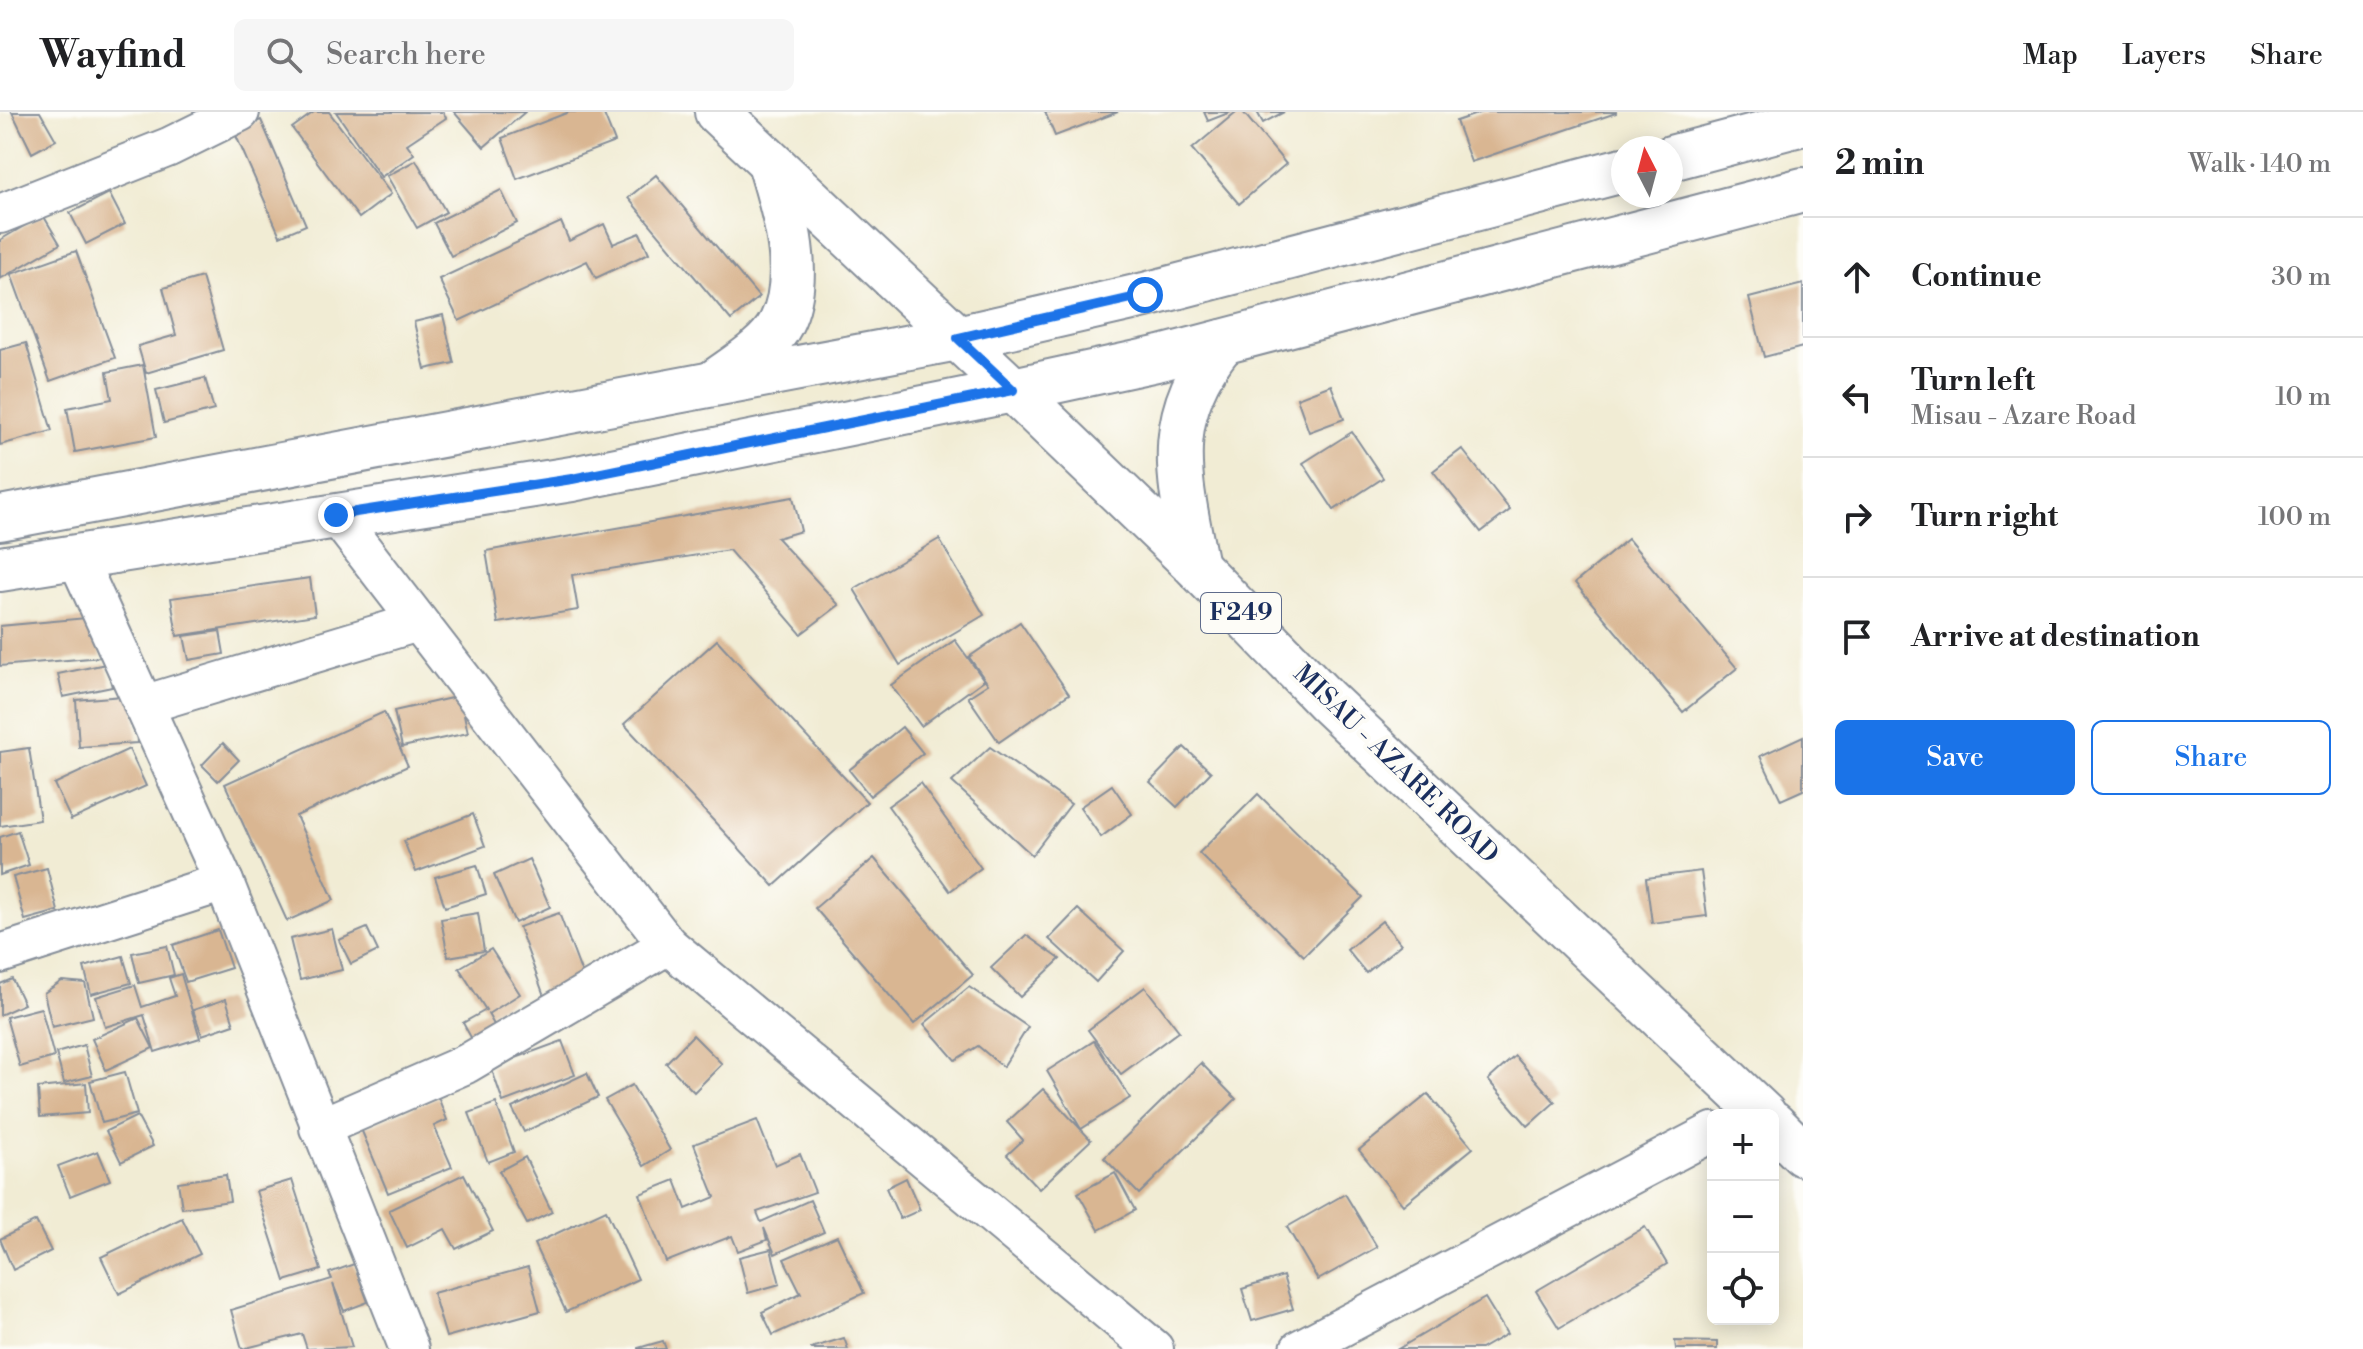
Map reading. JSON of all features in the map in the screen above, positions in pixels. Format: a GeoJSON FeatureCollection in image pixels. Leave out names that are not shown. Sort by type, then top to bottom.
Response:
{"type":"FeatureCollection","features":[{"type":"Feature","properties":{"kind":"main road","name":"MISAU - AZARE ROAD"},"geometry":{"type":"LineString","coordinates":[[717,112],[1196,566],[1326,700],[1753,1109]]}},
{"type":"Feature","properties":{"kind":"main road"},"geometry":{"type":"LineString","coordinates":[[1683,155],[1803,123]]}},
{"type":"Feature","properties":{"kind":"main road"},"geometry":{"type":"LineString","coordinates":[[710,386],[756,350],[781,324],[791,294],[786,214],[770,161]]}},
{"type":"Feature","properties":{"kind":"main road"},"geometry":{"type":"LineString","coordinates":[[0,518],[958,338],[1145,295],[1611,173]]}},
{"type":"Feature","properties":{"kind":"main road"},"geometry":{"type":"LineString","coordinates":[[0,569],[572,479],[1013,390],[1223,342],[1803,190]]}},
{"type":"Feature","properties":{"kind":"main road"},"geometry":{"type":"LineString","coordinates":[[1196,566],[1178,451],[1186,405],[1200,370],[1223,342]]}},
{"type":"Feature","properties":{"kind":"main road","name":"MISAU - AZARE ROAD"},"geometry":{"type":"LineString","coordinates":[[1779,1133],[1803,1154]]}},
{"type":"Feature","properties":{"kind":"street"},"geometry":{"type":"LineString","coordinates":[[0,214],[169,147],[240,112]]}},
{"type":"Feature","properties":{"kind":"street"},"geometry":{"type":"LineString","coordinates":[[336,515],[668,945],[1154,1349]]}},
{"type":"Feature","properties":{"kind":"street"},"geometry":{"type":"LineString","coordinates":[[76,556],[224,882],[409,1349]]}},
{"type":"Feature","properties":{"kind":"street"},"geometry":{"type":"LineString","coordinates":[[143,705],[418,622]]}},
{"type":"Feature","properties":{"kind":"street"},"geometry":{"type":"LineString","coordinates":[[0,954],[224,882]]}},
{"type":"Feature","properties":{"kind":"street"},"geometry":{"type":"LineString","coordinates":[[319,1128],[466,1064],[668,945]]}},
{"type":"Feature","properties":{"kind":"street"},"geometry":{"type":"LineString","coordinates":[[1300,1349],[1707,1135]]}},
{"type":"Feature","properties":{"kind":"building"},"geometry":{"type":"Polygon","coordinates":[[[12,112],[40,112],[56,140],[32,153],[12,112]]]}},
{"type":"Feature","properties":{"kind":"building"},"geometry":{"type":"Polygon","coordinates":[[[314,112],[329,112],[391,194],[359,218],[292,128],[314,112]]]}},
{"type":"Feature","properties":{"kind":"building"},"geometry":{"type":"Polygon","coordinates":[[[336,112],[443,112],[446,118],[407,144],[414,154],[381,177],[336,112]]]}},
{"type":"Feature","properties":{"kind":"building"},"geometry":{"type":"Polygon","coordinates":[[[454,112],[525,112],[484,147],[454,112]]]}},
{"type":"Feature","properties":{"kind":"building"},"geometry":{"type":"Polygon","coordinates":[[[569,112],[603,112],[615,142],[517,179],[502,138],[569,112]]]}},
{"type":"Feature","properties":{"kind":"building"},"geometry":{"type":"Polygon","coordinates":[[[1045,112],[1118,112],[1055,136],[1045,112]]]}},
{"type":"Feature","properties":{"kind":"building"},"geometry":{"type":"Polygon","coordinates":[[[1204,112],[1231,112],[1208,121],[1204,112]]]}},
{"type":"Feature","properties":{"kind":"building"},"geometry":{"type":"Polygon","coordinates":[[[1236,112],[1243,112],[1286,164],[1239,204],[1192,149],[1236,112]]]}},
{"type":"Feature","properties":{"kind":"building"},"geometry":{"type":"Polygon","coordinates":[[[1257,112],[1284,112],[1263,123],[1257,112]]]}},
{"type":"Feature","properties":{"kind":"building"},"geometry":{"type":"Polygon","coordinates":[[[1483,112],[1616,113],[1471,162],[1456,121],[1483,112]]]}},
{"type":"Feature","properties":{"kind":"building"},"geometry":{"type":"Polygon","coordinates":[[[261,120],[306,225],[280,236],[234,131],[261,120]]]}},
{"type":"Feature","properties":{"kind":"building"},"geometry":{"type":"Polygon","coordinates":[[[416,160],[446,212],[417,228],[387,176],[416,160]]]}},
{"type":"Feature","properties":{"kind":"building"},"geometry":{"type":"Polygon","coordinates":[[[656,175],[759,297],[731,320],[628,198],[656,175]]]}},
{"type":"Feature","properties":{"kind":"building"},"geometry":{"type":"Polygon","coordinates":[[[501,190],[517,223],[451,256],[434,223],[501,190]]]}},
{"type":"Feature","properties":{"kind":"building"},"geometry":{"type":"Polygon","coordinates":[[[109,193],[125,224],[86,244],[70,213],[109,193]]]}},
{"type":"Feature","properties":{"kind":"building"},"geometry":{"type":"Polygon","coordinates":[[[43,215],[60,244],[0,279],[0,240],[43,215]]]}},
{"type":"Feature","properties":{"kind":"building"},"geometry":{"type":"Polygon","coordinates":[[[561,222],[569,241],[604,224],[613,244],[640,233],[649,253],[596,278],[587,261],[459,321],[439,279],[561,222]]]}},
{"type":"Feature","properties":{"kind":"building"},"geometry":{"type":"Polygon","coordinates":[[[76,251],[115,358],[50,381],[11,274],[76,251]]]}},
{"type":"Feature","properties":{"kind":"building"},"geometry":{"type":"Polygon","coordinates":[[[202,277],[223,350],[146,373],[138,346],[176,335],[163,288],[202,277]]]}},
{"type":"Feature","properties":{"kind":"building"},"geometry":{"type":"Polygon","coordinates":[[[1803,284],[1803,347],[1764,357],[1749,298],[1803,284]]]}},
{"type":"Feature","properties":{"kind":"building"},"geometry":{"type":"Polygon","coordinates":[[[443,315],[454,363],[425,369],[414,322],[443,315]]]}},
{"type":"Feature","properties":{"kind":"building"},"geometry":{"type":"Polygon","coordinates":[[[26,343],[52,431],[0,445],[0,350],[26,343]]]}},
{"type":"Feature","properties":{"kind":"building"},"geometry":{"type":"Polygon","coordinates":[[[143,365],[156,437],[75,452],[67,408],[112,399],[107,372],[143,365]]]}},
{"type":"Feature","properties":{"kind":"building"},"geometry":{"type":"Polygon","coordinates":[[[205,378],[214,410],[164,423],[156,390],[205,378]]]}},
{"type":"Feature","properties":{"kind":"building"},"geometry":{"type":"Polygon","coordinates":[[[1331,385],[1344,419],[1309,432],[1297,398],[1331,385]]]}},
{"type":"Feature","properties":{"kind":"building"},"geometry":{"type":"Polygon","coordinates":[[[1352,432],[1383,478],[1334,510],[1303,463],[1352,432]]]}},
{"type":"Feature","properties":{"kind":"building"},"geometry":{"type":"Polygon","coordinates":[[[1462,449],[1510,510],[1481,532],[1433,471],[1462,449]]]}},
{"type":"Feature","properties":{"kind":"building"},"geometry":{"type":"Polygon","coordinates":[[[793,497],[801,531],[777,538],[839,605],[801,634],[729,550],[572,575],[578,610],[498,623],[486,551],[793,497]]]}},
{"type":"Feature","properties":{"kind":"building"},"geometry":{"type":"Polygon","coordinates":[[[939,539],[984,615],[900,665],[854,589],[939,539]]]}},
{"type":"Feature","properties":{"kind":"building"},"geometry":{"type":"Polygon","coordinates":[[[1628,539],[1737,668],[1683,712],[1575,583],[1628,539]]]}},
{"type":"Feature","properties":{"kind":"building"},"geometry":{"type":"Polygon","coordinates":[[[310,578],[315,615],[177,636],[171,598],[310,578]]]}},
{"type":"Feature","properties":{"kind":"building"},"geometry":{"type":"Polygon","coordinates":[[[97,617],[101,657],[0,666],[0,626],[97,617]]]}},
{"type":"Feature","properties":{"kind":"building"},"geometry":{"type":"Polygon","coordinates":[[[1020,622],[1069,694],[999,742],[968,697],[988,684],[969,657],[1020,622]]]}},
{"type":"Feature","properties":{"kind":"building"},"geometry":{"type":"Polygon","coordinates":[[[220,631],[224,654],[189,660],[184,636],[220,631]]]}},
{"type":"Feature","properties":{"kind":"building"},"geometry":{"type":"Polygon","coordinates":[[[717,640],[867,802],[774,886],[624,724],[717,640]]]}},
{"type":"Feature","properties":{"kind":"building"},"geometry":{"type":"Polygon","coordinates":[[[955,640],[984,680],[921,726],[891,685],[955,640]]]}},
{"type":"Feature","properties":{"kind":"building"},"geometry":{"type":"Polygon","coordinates":[[[106,664],[112,687],[63,697],[58,674],[106,664]]]}},
{"type":"Feature","properties":{"kind":"building"},"geometry":{"type":"Polygon","coordinates":[[[134,695],[137,743],[79,747],[76,700],[134,695]]]}},
{"type":"Feature","properties":{"kind":"building"},"geometry":{"type":"Polygon","coordinates":[[[460,696],[468,733],[402,747],[394,711],[460,696]]]}},
{"type":"Feature","properties":{"kind":"building"},"geometry":{"type":"Polygon","coordinates":[[[384,712],[408,766],[296,816],[334,900],[287,921],[225,784],[384,712]]]}},
{"type":"Feature","properties":{"kind":"building"},"geometry":{"type":"Polygon","coordinates":[[[902,727],[923,753],[870,796],[849,770],[902,727]]]}},
{"type":"Feature","properties":{"kind":"building"},"geometry":{"type":"Polygon","coordinates":[[[1803,736],[1803,790],[1781,800],[1760,756],[1803,736]]]}},
{"type":"Feature","properties":{"kind":"building"},"geometry":{"type":"Polygon","coordinates":[[[223,743],[239,760],[218,781],[202,765],[223,743]]]}},
{"type":"Feature","properties":{"kind":"building"},"geometry":{"type":"Polygon","coordinates":[[[990,747],[1071,804],[1032,855],[952,782],[990,747]]]}},
{"type":"Feature","properties":{"kind":"building"},"geometry":{"type":"Polygon","coordinates":[[[1184,747],[1211,772],[1177,807],[1150,782],[1184,747]]]}},
{"type":"Feature","properties":{"kind":"building"},"geometry":{"type":"Polygon","coordinates":[[[29,748],[40,820],[0,826],[0,752],[29,748]]]}},
{"type":"Feature","properties":{"kind":"building"},"geometry":{"type":"Polygon","coordinates":[[[129,749],[146,786],[71,820],[54,784],[129,749]]]}},
{"type":"Feature","properties":{"kind":"building"},"geometry":{"type":"Polygon","coordinates":[[[920,783],[981,868],[950,891],[888,806],[920,783]]]}},
{"type":"Feature","properties":{"kind":"building"},"geometry":{"type":"Polygon","coordinates":[[[1112,785],[1132,814],[1101,837],[1080,807],[1112,785]]]}},
{"type":"Feature","properties":{"kind":"building"},"geometry":{"type":"Polygon","coordinates":[[[1258,794],[1363,897],[1304,956],[1199,853],[1258,794]]]}},
{"type":"Feature","properties":{"kind":"building"},"geometry":{"type":"Polygon","coordinates":[[[473,814],[485,846],[416,872],[404,841],[473,814]]]}},
{"type":"Feature","properties":{"kind":"building"},"geometry":{"type":"Polygon","coordinates":[[[18,831],[29,865],[0,875],[0,837],[18,831]]]}},
{"type":"Feature","properties":{"kind":"building"},"geometry":{"type":"Polygon","coordinates":[[[874,858],[973,975],[914,1024],[815,908],[874,858]]]}},
{"type":"Feature","properties":{"kind":"building"},"geometry":{"type":"Polygon","coordinates":[[[529,859],[550,907],[515,923],[494,875],[529,859]]]}},
{"type":"Feature","properties":{"kind":"building"},"geometry":{"type":"Polygon","coordinates":[[[477,865],[486,894],[445,907],[435,877],[477,865]]]}},
{"type":"Feature","properties":{"kind":"building"},"geometry":{"type":"Polygon","coordinates":[[[47,868],[58,911],[25,920],[13,877],[47,868]]]}},
{"type":"Feature","properties":{"kind":"building"},"geometry":{"type":"Polygon","coordinates":[[[1701,871],[1707,916],[1652,923],[1646,878],[1701,871]]]}},
{"type":"Feature","properties":{"kind":"building"},"geometry":{"type":"Polygon","coordinates":[[[1078,909],[1124,951],[1096,982],[1049,939],[1078,909]]]}},
{"type":"Feature","properties":{"kind":"building"},"geometry":{"type":"Polygon","coordinates":[[[478,913],[484,951],[448,957],[441,919],[478,913]]]}},
{"type":"Feature","properties":{"kind":"building"},"geometry":{"type":"Polygon","coordinates":[[[559,913],[588,990],[547,1004],[519,927],[559,913]]]}},
{"type":"Feature","properties":{"kind":"building"},"geometry":{"type":"Polygon","coordinates":[[[1382,921],[1401,944],[1366,973],[1347,950],[1382,921]]]}},
{"type":"Feature","properties":{"kind":"building"},"geometry":{"type":"Polygon","coordinates":[[[367,928],[378,951],[351,964],[339,940],[367,928]]]}},
{"type":"Feature","properties":{"kind":"building"},"geometry":{"type":"Polygon","coordinates":[[[332,929],[342,970],[300,980],[290,939],[332,929]]]}},
{"type":"Feature","properties":{"kind":"building"},"geometry":{"type":"Polygon","coordinates":[[[218,930],[231,968],[186,982],[173,945],[218,930]]]}},
{"type":"Feature","properties":{"kind":"building"},"geometry":{"type":"Polygon","coordinates":[[[1026,935],[1060,959],[1020,997],[991,968],[1026,935]]]}},
{"type":"Feature","properties":{"kind":"building"},"geometry":{"type":"Polygon","coordinates":[[[167,946],[174,975],[139,983],[132,953],[167,946]]]}},
{"type":"Feature","properties":{"kind":"building"},"geometry":{"type":"Polygon","coordinates":[[[491,949],[520,994],[488,1014],[502,1039],[479,1052],[463,1023],[486,1010],[459,968],[491,949]]]}},
{"type":"Feature","properties":{"kind":"building"},"geometry":{"type":"Polygon","coordinates":[[[123,956],[131,983],[91,994],[84,967],[123,956]]]}},
{"type":"Feature","properties":{"kind":"building"},"geometry":{"type":"Polygon","coordinates":[[[181,974],[200,1038],[155,1052],[144,1015],[105,1027],[96,997],[135,985],[142,1007],[175,996],[169,978],[181,974]]]}},
{"type":"Feature","properties":{"kind":"building"},"geometry":{"type":"Polygon","coordinates":[[[12,979],[24,1004],[0,1015],[0,984],[12,979]]]}},
{"type":"Feature","properties":{"kind":"building"},"geometry":{"type":"Polygon","coordinates":[[[62,981],[85,983],[93,1017],[52,1027],[44,993],[62,981]]]}},
{"type":"Feature","properties":{"kind":"building"},"geometry":{"type":"Polygon","coordinates":[[[969,987],[1028,1027],[1003,1067],[978,1046],[955,1060],[924,1024],[969,987]]]}},
{"type":"Feature","properties":{"kind":"building"},"geometry":{"type":"Polygon","coordinates":[[[1145,987],[1179,1031],[1121,1074],[1088,1030],[1145,987]]]}},
{"type":"Feature","properties":{"kind":"building"},"geometry":{"type":"Polygon","coordinates":[[[226,999],[234,1024],[202,1035],[193,1010],[226,999]]]}},
{"type":"Feature","properties":{"kind":"building"},"geometry":{"type":"Polygon","coordinates":[[[41,1008],[54,1057],[20,1067],[6,1017],[41,1008]]]}},
{"type":"Feature","properties":{"kind":"building"},"geometry":{"type":"Polygon","coordinates":[[[138,1018],[153,1048],[106,1070],[92,1039],[138,1018]]]}},
{"type":"Feature","properties":{"kind":"building"},"geometry":{"type":"Polygon","coordinates":[[[693,1035],[722,1064],[694,1092],[666,1063],[693,1035]]]}},
{"type":"Feature","properties":{"kind":"building"},"geometry":{"type":"Polygon","coordinates":[[[562,1041],[575,1075],[503,1102],[491,1067],[562,1041]]]}},
{"type":"Feature","properties":{"kind":"building"},"geometry":{"type":"Polygon","coordinates":[[[1094,1041],[1130,1098],[1081,1129],[1047,1071],[1094,1041]]]}},
{"type":"Feature","properties":{"kind":"building"},"geometry":{"type":"Polygon","coordinates":[[[84,1045],[92,1076],[64,1083],[56,1053],[84,1045]]]}},
{"type":"Feature","properties":{"kind":"building"},"geometry":{"type":"Polygon","coordinates":[[[1515,1056],[1555,1102],[1528,1126],[1488,1080],[1515,1056]]]}},
{"type":"Feature","properties":{"kind":"building"},"geometry":{"type":"Polygon","coordinates":[[[1201,1063],[1236,1099],[1139,1194],[1104,1158],[1201,1063]]]}},
{"type":"Feature","properties":{"kind":"building"},"geometry":{"type":"Polygon","coordinates":[[[125,1072],[137,1114],[102,1123],[90,1081],[125,1072]]]}},
{"type":"Feature","properties":{"kind":"building"},"geometry":{"type":"Polygon","coordinates":[[[587,1073],[598,1097],[524,1132],[512,1108],[587,1073]]]}},
{"type":"Feature","properties":{"kind":"building"},"geometry":{"type":"Polygon","coordinates":[[[86,1083],[88,1113],[40,1117],[38,1088],[86,1083]]]}},
{"type":"Feature","properties":{"kind":"building"},"geometry":{"type":"Polygon","coordinates":[[[632,1085],[670,1150],[644,1166],[605,1100],[632,1085]]]}},
{"type":"Feature","properties":{"kind":"building"},"geometry":{"type":"Polygon","coordinates":[[[1043,1089],[1091,1140],[1039,1189],[1007,1155],[1023,1140],[1007,1122],[1043,1089]]]}},
{"type":"Feature","properties":{"kind":"building"},"geometry":{"type":"Polygon","coordinates":[[[1428,1094],[1473,1148],[1403,1205],[1359,1150],[1428,1094]]]}},
{"type":"Feature","properties":{"kind":"building"},"geometry":{"type":"Polygon","coordinates":[[[438,1097],[447,1120],[434,1126],[452,1167],[388,1193],[361,1129],[438,1097]]]}},
{"type":"Feature","properties":{"kind":"building"},"geometry":{"type":"Polygon","coordinates":[[[496,1103],[514,1152],[488,1162],[469,1113],[496,1103]]]}},
{"type":"Feature","properties":{"kind":"building"},"geometry":{"type":"Polygon","coordinates":[[[137,1116],[153,1146],[121,1162],[106,1131],[137,1116]]]}},
{"type":"Feature","properties":{"kind":"building"},"geometry":{"type":"Polygon","coordinates":[[[757,1120],[775,1165],[800,1154],[815,1192],[757,1212],[761,1222],[810,1200],[824,1232],[775,1254],[764,1228],[767,1240],[738,1251],[732,1236],[666,1262],[640,1194],[675,1180],[686,1209],[715,1197],[694,1144],[757,1120]]]}},
{"type":"Feature","properties":{"kind":"building"},"geometry":{"type":"Polygon","coordinates":[[[98,1151],[110,1180],[70,1196],[58,1166],[98,1151]]]}},
{"type":"Feature","properties":{"kind":"building"},"geometry":{"type":"Polygon","coordinates":[[[525,1157],[552,1212],[527,1224],[499,1171],[525,1157]]]}},
{"type":"Feature","properties":{"kind":"building"},"geometry":{"type":"Polygon","coordinates":[[[1115,1173],[1135,1210],[1099,1230],[1078,1193],[1115,1173]]]}},
{"type":"Feature","properties":{"kind":"building"},"geometry":{"type":"Polygon","coordinates":[[[464,1174],[493,1231],[456,1249],[445,1229],[407,1248],[389,1210],[464,1174]]]}},
{"type":"Feature","properties":{"kind":"building"},"geometry":{"type":"Polygon","coordinates":[[[226,1175],[230,1201],[182,1208],[178,1182],[226,1175]]]}},
{"type":"Feature","properties":{"kind":"building"},"geometry":{"type":"Polygon","coordinates":[[[906,1178],[920,1210],[900,1219],[886,1188],[906,1178]]]}},
{"type":"Feature","properties":{"kind":"building"},"geometry":{"type":"Polygon","coordinates":[[[292,1180],[321,1270],[285,1281],[256,1191],[292,1180]]]}},
{"type":"Feature","properties":{"kind":"building"},"geometry":{"type":"Polygon","coordinates":[[[1345,1194],[1377,1247],[1318,1280],[1287,1227],[1345,1194]]]}},
{"type":"Feature","properties":{"kind":"building"},"geometry":{"type":"Polygon","coordinates":[[[606,1210],[638,1279],[566,1312],[534,1244],[606,1210]]]}},
{"type":"Feature","properties":{"kind":"building"},"geometry":{"type":"Polygon","coordinates":[[[182,1218],[200,1254],[119,1294],[101,1257],[182,1218]]]}},
{"type":"Feature","properties":{"kind":"building"},"geometry":{"type":"Polygon","coordinates":[[[36,1221],[51,1251],[13,1270],[0,1239],[36,1221]]]}},
{"type":"Feature","properties":{"kind":"building"},"geometry":{"type":"Polygon","coordinates":[[[1645,1227],[1667,1264],[1559,1328],[1536,1291],[1645,1227]]]}},
{"type":"Feature","properties":{"kind":"building"},"geometry":{"type":"Polygon","coordinates":[[[837,1236],[864,1293],[773,1335],[762,1312],[801,1293],[784,1259],[837,1236]]]}},
{"type":"Feature","properties":{"kind":"building"},"geometry":{"type":"Polygon","coordinates":[[[771,1249],[780,1284],[748,1293],[739,1257],[771,1249]]]}},
{"type":"Feature","properties":{"kind":"building"},"geometry":{"type":"Polygon","coordinates":[[[354,1264],[368,1302],[344,1311],[333,1284],[352,1347],[307,1349],[302,1334],[242,1349],[231,1310],[332,1279],[329,1273],[354,1264]]]}},
{"type":"Feature","properties":{"kind":"building"},"geometry":{"type":"Polygon","coordinates":[[[528,1267],[540,1311],[446,1337],[433,1293],[528,1267]]]}},
{"type":"Feature","properties":{"kind":"building"},"geometry":{"type":"Polygon","coordinates":[[[1283,1276],[1293,1309],[1252,1321],[1242,1289],[1283,1276]]]}},
{"type":"Feature","properties":{"kind":"building"},"geometry":{"type":"Polygon","coordinates":[[[1485,1298],[1507,1334],[1481,1349],[1398,1349],[1485,1298]]]}},
{"type":"Feature","properties":{"kind":"building"},"geometry":{"type":"Polygon","coordinates":[[[844,1338],[848,1349],[811,1348],[844,1338]]]}},
{"type":"Feature","properties":{"kind":"building"},"geometry":{"type":"Polygon","coordinates":[[[663,1341],[666,1349],[638,1349],[638,1348],[663,1341]]]}},
{"type":"Feature","properties":{"kind":"building"},"geometry":{"type":"Polygon","coordinates":[[[1675,1341],[1717,1342],[1717,1349],[1676,1349],[1675,1341]]]}},
{"type":"Feature","properties":{"kind":"route"},"geometry":{"type":"LineString","coordinates":[[336,515],[572,479],[1013,390],[958,338],[1145,295]]}}]}
